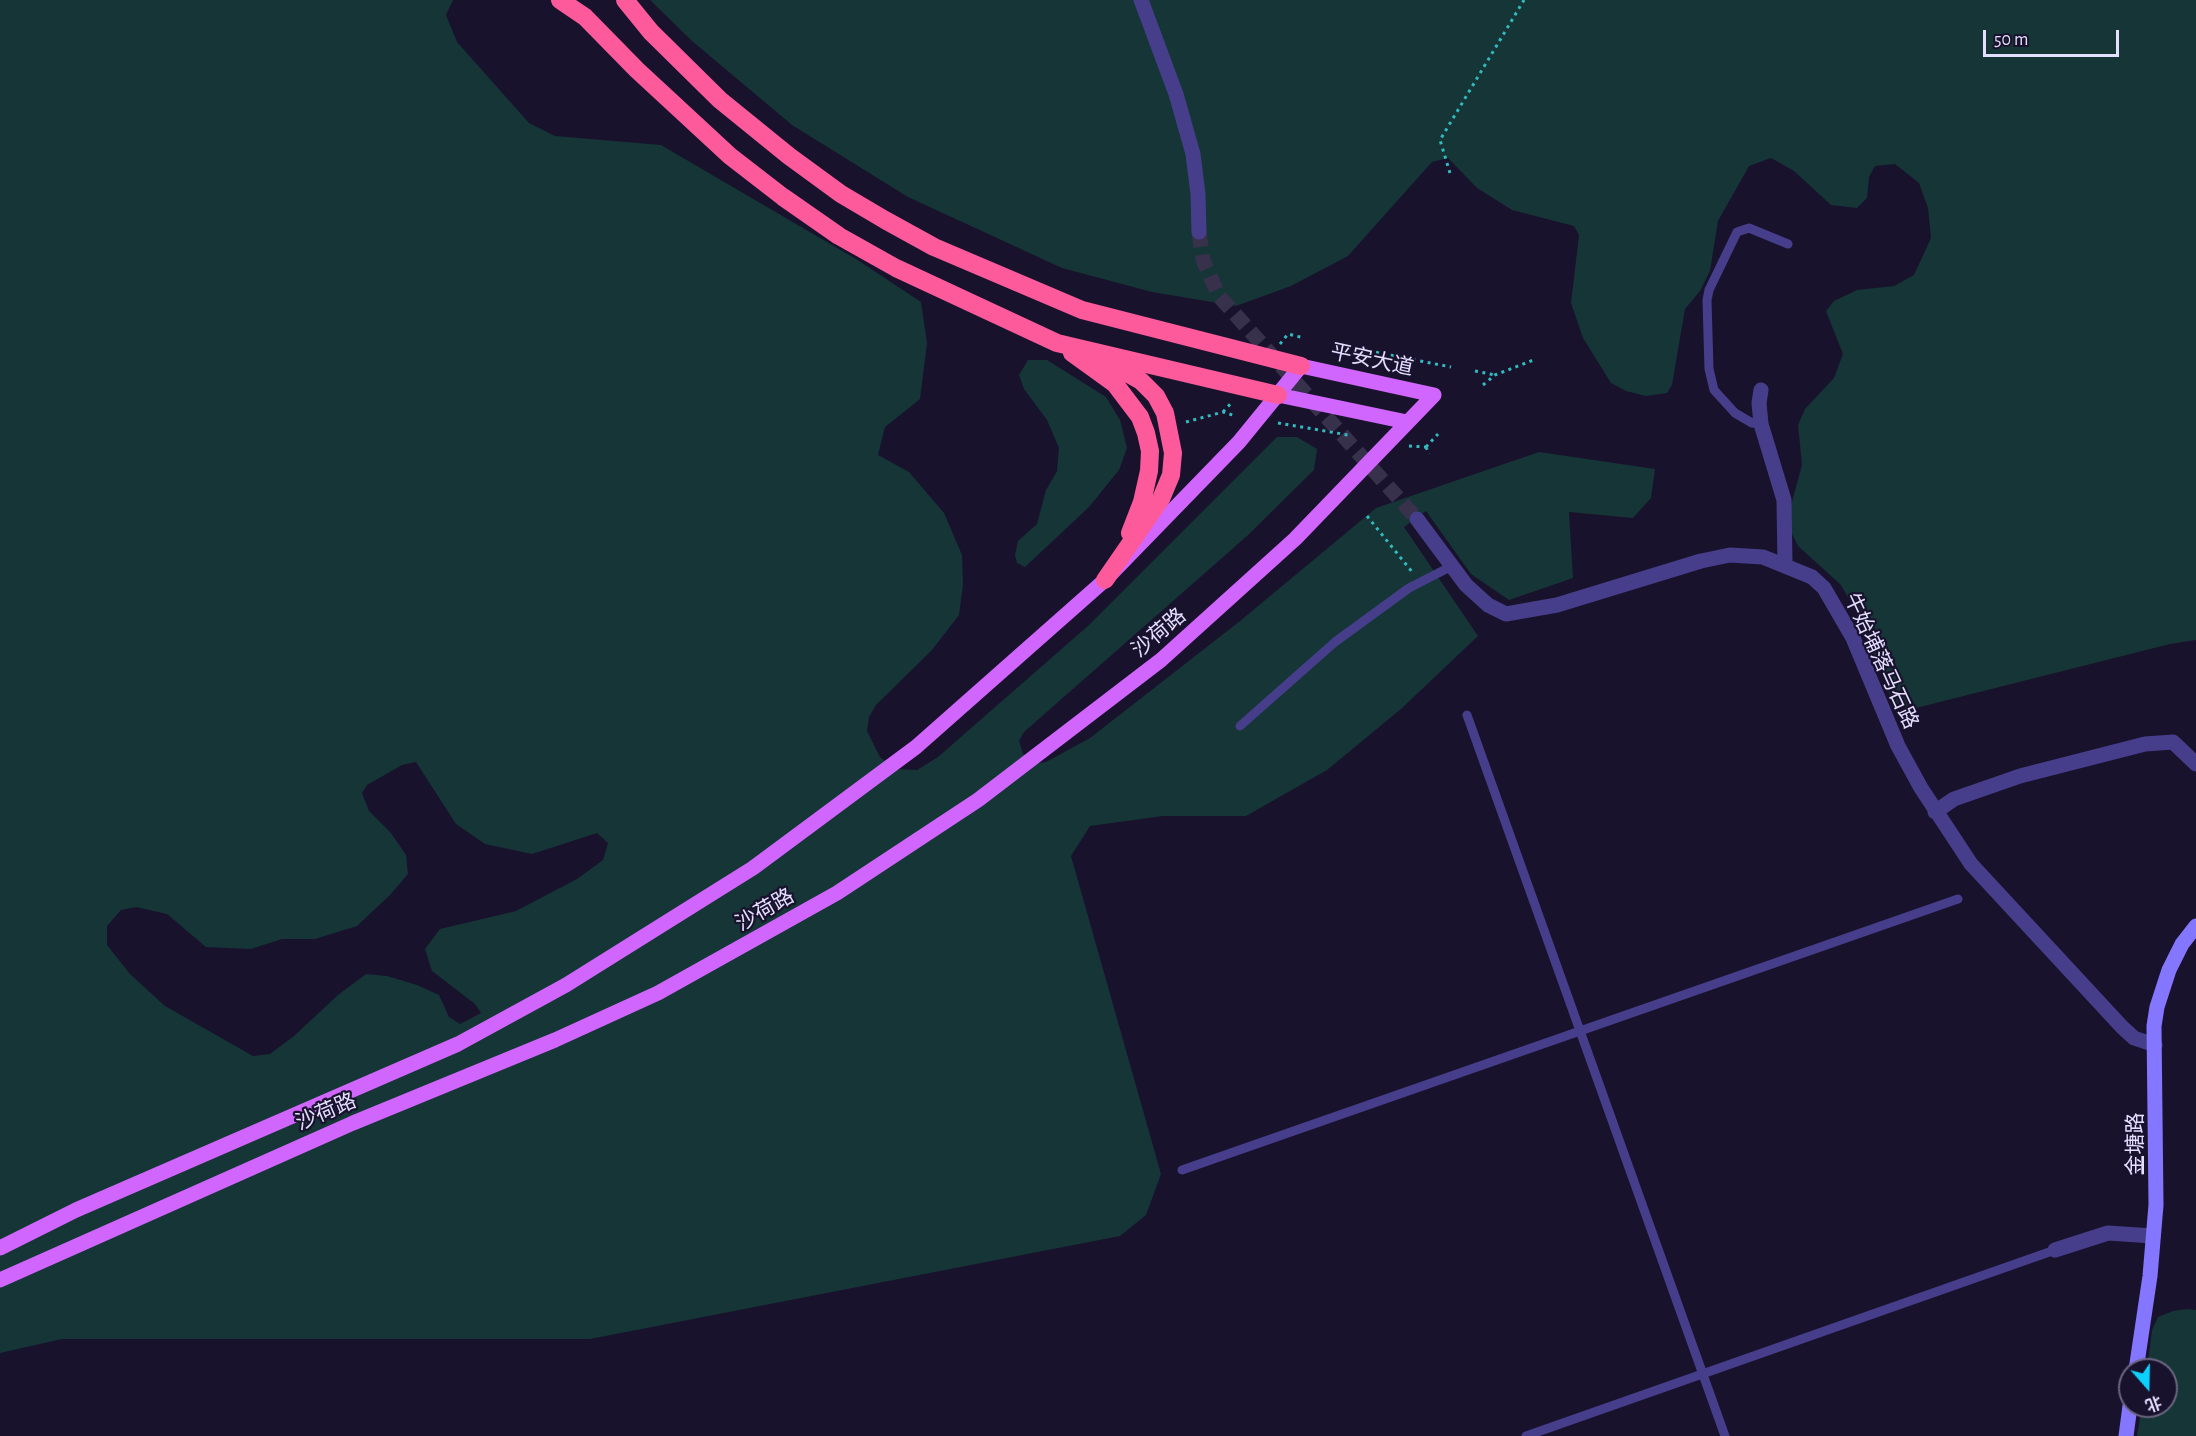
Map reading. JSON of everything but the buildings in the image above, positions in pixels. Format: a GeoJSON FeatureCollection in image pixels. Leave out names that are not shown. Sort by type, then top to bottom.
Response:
{"type":"FeatureCollection","features":[{"type":"Feature","properties":{"kind":"highway"},"geometry":{"type":"LineString","coordinates":[[560,0],[585,17],[637,70],[722,149],[783,197],[839,236],[896,268],[1057,343],[1124,370],[1141,381],[1156,396],[1165,413],[1173,453],[1171,475],[1161,499],[1105,580]]}},
{"type":"Feature","properties":{"kind":"highway"},"geometry":{"type":"LineString","coordinates":[[578,0],[585,17]]}},
{"type":"Feature","properties":{"kind":"highway"},"geometry":{"type":"LineString","coordinates":[[625,0],[651,32],[720,100],[789,156],[885,220],[934,247],[1082,309],[1301,366]]}},
{"type":"Feature","properties":{"kind":"highway"},"geometry":{"type":"LineString","coordinates":[[1057,343],[1115,384],[1140,417],[1150,451],[1142,502],[1130,533],[1105,580]]}},
{"type":"Feature","properties":{"kind":"highway"},"geometry":{"type":"LineString","coordinates":[[1080,351],[1278,395]]}},
{"type":"Feature","properties":{"kind":"main road","name":"平安大道"},"geometry":{"type":"LineString","coordinates":[[1301,366],[1434,395]]}},
{"type":"Feature","properties":{"kind":"main road","name":"沙荷路"},"geometry":{"type":"LineString","coordinates":[[0,1248],[76,1210],[458,1044],[566,985],[657,931],[753,868],[916,747],[1105,580],[1239,442],[1301,366]]}},
{"type":"Feature","properties":{"kind":"main road"},"geometry":{"type":"LineString","coordinates":[[1278,395],[1407,422]]}},
{"type":"Feature","properties":{"kind":"main road","name":"沙荷路"},"geometry":{"type":"LineString","coordinates":[[0,1280],[353,1123],[555,1040],[658,993],[837,893],[978,800],[1161,660],[1295,539],[1434,395]]}},
{"type":"Feature","properties":{"kind":"street"},"geometry":{"type":"LineString","coordinates":[[1141,0],[1176,94],[1193,154],[1198,194],[1199,232]]}},
{"type":"Feature","properties":{"kind":"street"},"geometry":{"type":"LineString","coordinates":[[1761,390],[1759,402],[1761,424],[1784,500],[1785,564]]}},
{"type":"Feature","properties":{"kind":"street","name":"牛始埔落马石路"},"geometry":{"type":"LineString","coordinates":[[1417,519],[1479,598],[1495,610],[1506,614],[1557,605],[1701,561],[1730,555],[1747,554],[1785,564],[1812,577],[1833,603],[1853,639],[1898,746],[1935,812],[1971,864],[2134,1038],[2156,1045]]}},
{"type":"Feature","properties":{"kind":"street"},"geometry":{"type":"LineString","coordinates":[[1935,812],[1954,799],[2020,776],[2145,744],[2173,742],[2196,764]]}},
{"type":"Feature","properties":{"kind":"street","name":"金塘路"},"geometry":{"type":"LineString","coordinates":[[2138,1358],[2150,1276],[2157,1175],[2154,1026],[2162,987],[2182,944],[2196,926]]}},
{"type":"Feature","properties":{"kind":"street"},"geometry":{"type":"LineString","coordinates":[[2055,1250],[2108,1233],[2153,1236]]}},
{"type":"Feature","properties":{"kind":"street"},"geometry":{"type":"LineString","coordinates":[[2126,1436],[2128,1418]]}},
{"type":"Feature","properties":{"kind":"lane"},"geometry":{"type":"LineString","coordinates":[[1761,424],[1752,423],[1735,413],[1714,390],[1709,369],[1707,300],[1709,290],[1737,232],[1749,228],[1788,244]]}},
{"type":"Feature","properties":{"kind":"lane"},"geometry":{"type":"LineString","coordinates":[[1240,726],[1335,642],[1390,600],[1452,566]]}},
{"type":"Feature","properties":{"kind":"lane"},"geometry":{"type":"LineString","coordinates":[[1467,715],[1725,1436]]}},
{"type":"Feature","properties":{"kind":"lane"},"geometry":{"type":"LineString","coordinates":[[1182,1170],[1958,899]]}},
{"type":"Feature","properties":{"kind":"lane"},"geometry":{"type":"LineString","coordinates":[[1526,1436],[2055,1250]]}},
{"type":"Feature","properties":{"kind":"path"},"geometry":{"type":"LineString","coordinates":[[1450,173],[1440,140],[1524,0]]}},
{"type":"Feature","properties":{"kind":"path"},"geometry":{"type":"LineString","coordinates":[[1288,334],[1304,338]]}},
{"type":"Feature","properties":{"kind":"path"},"geometry":{"type":"LineString","coordinates":[[1354,348],[1451,366]]}},
{"type":"Feature","properties":{"kind":"path"},"geometry":{"type":"LineString","coordinates":[[1483,385],[1495,375],[1536,359]]}},
{"type":"Feature","properties":{"kind":"path"},"geometry":{"type":"LineString","coordinates":[[1475,371],[1495,375]]}},
{"type":"Feature","properties":{"kind":"path"},"geometry":{"type":"LineString","coordinates":[[1223,412],[1235,398]]}},
{"type":"Feature","properties":{"kind":"path"},"geometry":{"type":"LineString","coordinates":[[1178,424],[1223,412],[1236,416]]}},
{"type":"Feature","properties":{"kind":"path"},"geometry":{"type":"LineString","coordinates":[[1278,423],[1348,435]]}},
{"type":"Feature","properties":{"kind":"path"},"geometry":{"type":"LineString","coordinates":[[1426,447],[1438,434]]}},
{"type":"Feature","properties":{"kind":"path"},"geometry":{"type":"LineString","coordinates":[[1409,446],[1426,447]]}},
{"type":"Feature","properties":{"kind":"path"},"geometry":{"type":"LineString","coordinates":[[1426,447],[1429,454]]}},
{"type":"Feature","properties":{"kind":"path"},"geometry":{"type":"LineString","coordinates":[[1367,516],[1421,582]]}},
{"type":"Feature","properties":{"kind":"green space"},"geometry":{"type":"Polygon","coordinates":[[[0,0],[453,0],[446,15],[457,42],[529,123],[555,136],[661,145],[856,259],[921,302],[927,343],[920,399],[885,427],[878,455],[909,472],[944,513],[962,555],[963,585],[959,615],[932,650],[876,705],[869,717],[867,731],[880,757],[895,769],[917,770],[938,757],[1089,625],[1277,437],[1297,437],[1317,449],[1314,470],[1247,536],[1024,732],[1019,741],[1023,754],[1034,764],[1046,762],[1090,738],[1240,621],[1376,508],[1539,452],[1655,469],[1651,498],[1633,518],[1569,512],[1573,578],[1509,600],[1471,574],[1426,511],[1404,527],[1478,636],[1401,709],[1327,770],[1246,816],[1163,816],[1090,826],[1071,856],[1161,1174],[1146,1215],[1120,1236],[590,1339],[62,1339],[0,1353],[0,0]],[[416,762],[402,765],[367,785],[362,793],[369,811],[391,833],[406,855],[408,874],[390,895],[357,926],[315,939],[282,939],[251,949],[206,947],[167,914],[136,907],[121,910],[107,926],[107,945],[130,974],[165,1006],[253,1056],[270,1054],[366,974],[387,976],[417,985],[439,995],[449,1017],[460,1024],[481,1013],[475,1004],[432,971],[425,949],[440,929],[516,911],[577,879],[603,860],[608,843],[597,833],[532,854],[485,844],[456,824],[416,762]]]}},
{"type":"Feature","properties":{"kind":"green space"},"geometry":{"type":"Polygon","coordinates":[[[650,0],[2196,0],[2196,640],[2170,644],[1912,709],[1896,710],[1856,612],[1841,585],[1798,546],[1789,528],[1790,509],[1802,465],[1798,425],[1805,409],[1834,378],[1843,354],[1826,311],[1834,301],[1857,290],[1894,286],[1914,275],[1931,238],[1928,208],[1919,183],[1895,164],[1875,166],[1869,177],[1867,198],[1857,208],[1831,205],[1794,171],[1771,158],[1749,166],[1718,221],[1710,271],[1700,291],[1685,309],[1672,385],[1667,393],[1646,396],[1626,391],[1611,383],[1583,338],[1571,303],[1579,235],[1574,226],[1512,210],[1477,188],[1448,158],[1432,162],[1348,256],[1291,286],[1236,306],[1152,292],[1062,268],[908,197],[792,125],[692,41],[650,0]]]}},
{"type":"Feature","properties":{"kind":"green space"},"geometry":{"type":"Polygon","coordinates":[[[1028,360],[1047,360],[1106,397],[1120,420],[1127,448],[1119,470],[1089,507],[1025,567],[1017,563],[1015,555],[1018,541],[1037,524],[1046,490],[1057,471],[1059,448],[1047,420],[1024,389],[1019,375],[1028,360]]]}},
{"type":"Feature","properties":{"kind":"green space"},"geometry":{"type":"Polygon","coordinates":[[[2196,1310],[2196,1436],[2137,1436],[2140,1418],[2178,1418],[2178,1358],[2148,1358],[2152,1330],[2158,1317],[2173,1311],[2196,1310]]]}},
{"type":"Feature","properties":{"kind":"tunnel"},"geometry":{"type":"LineString","coordinates":[[1199,232],[1203,260],[1219,296],[1417,519]]}}]}
